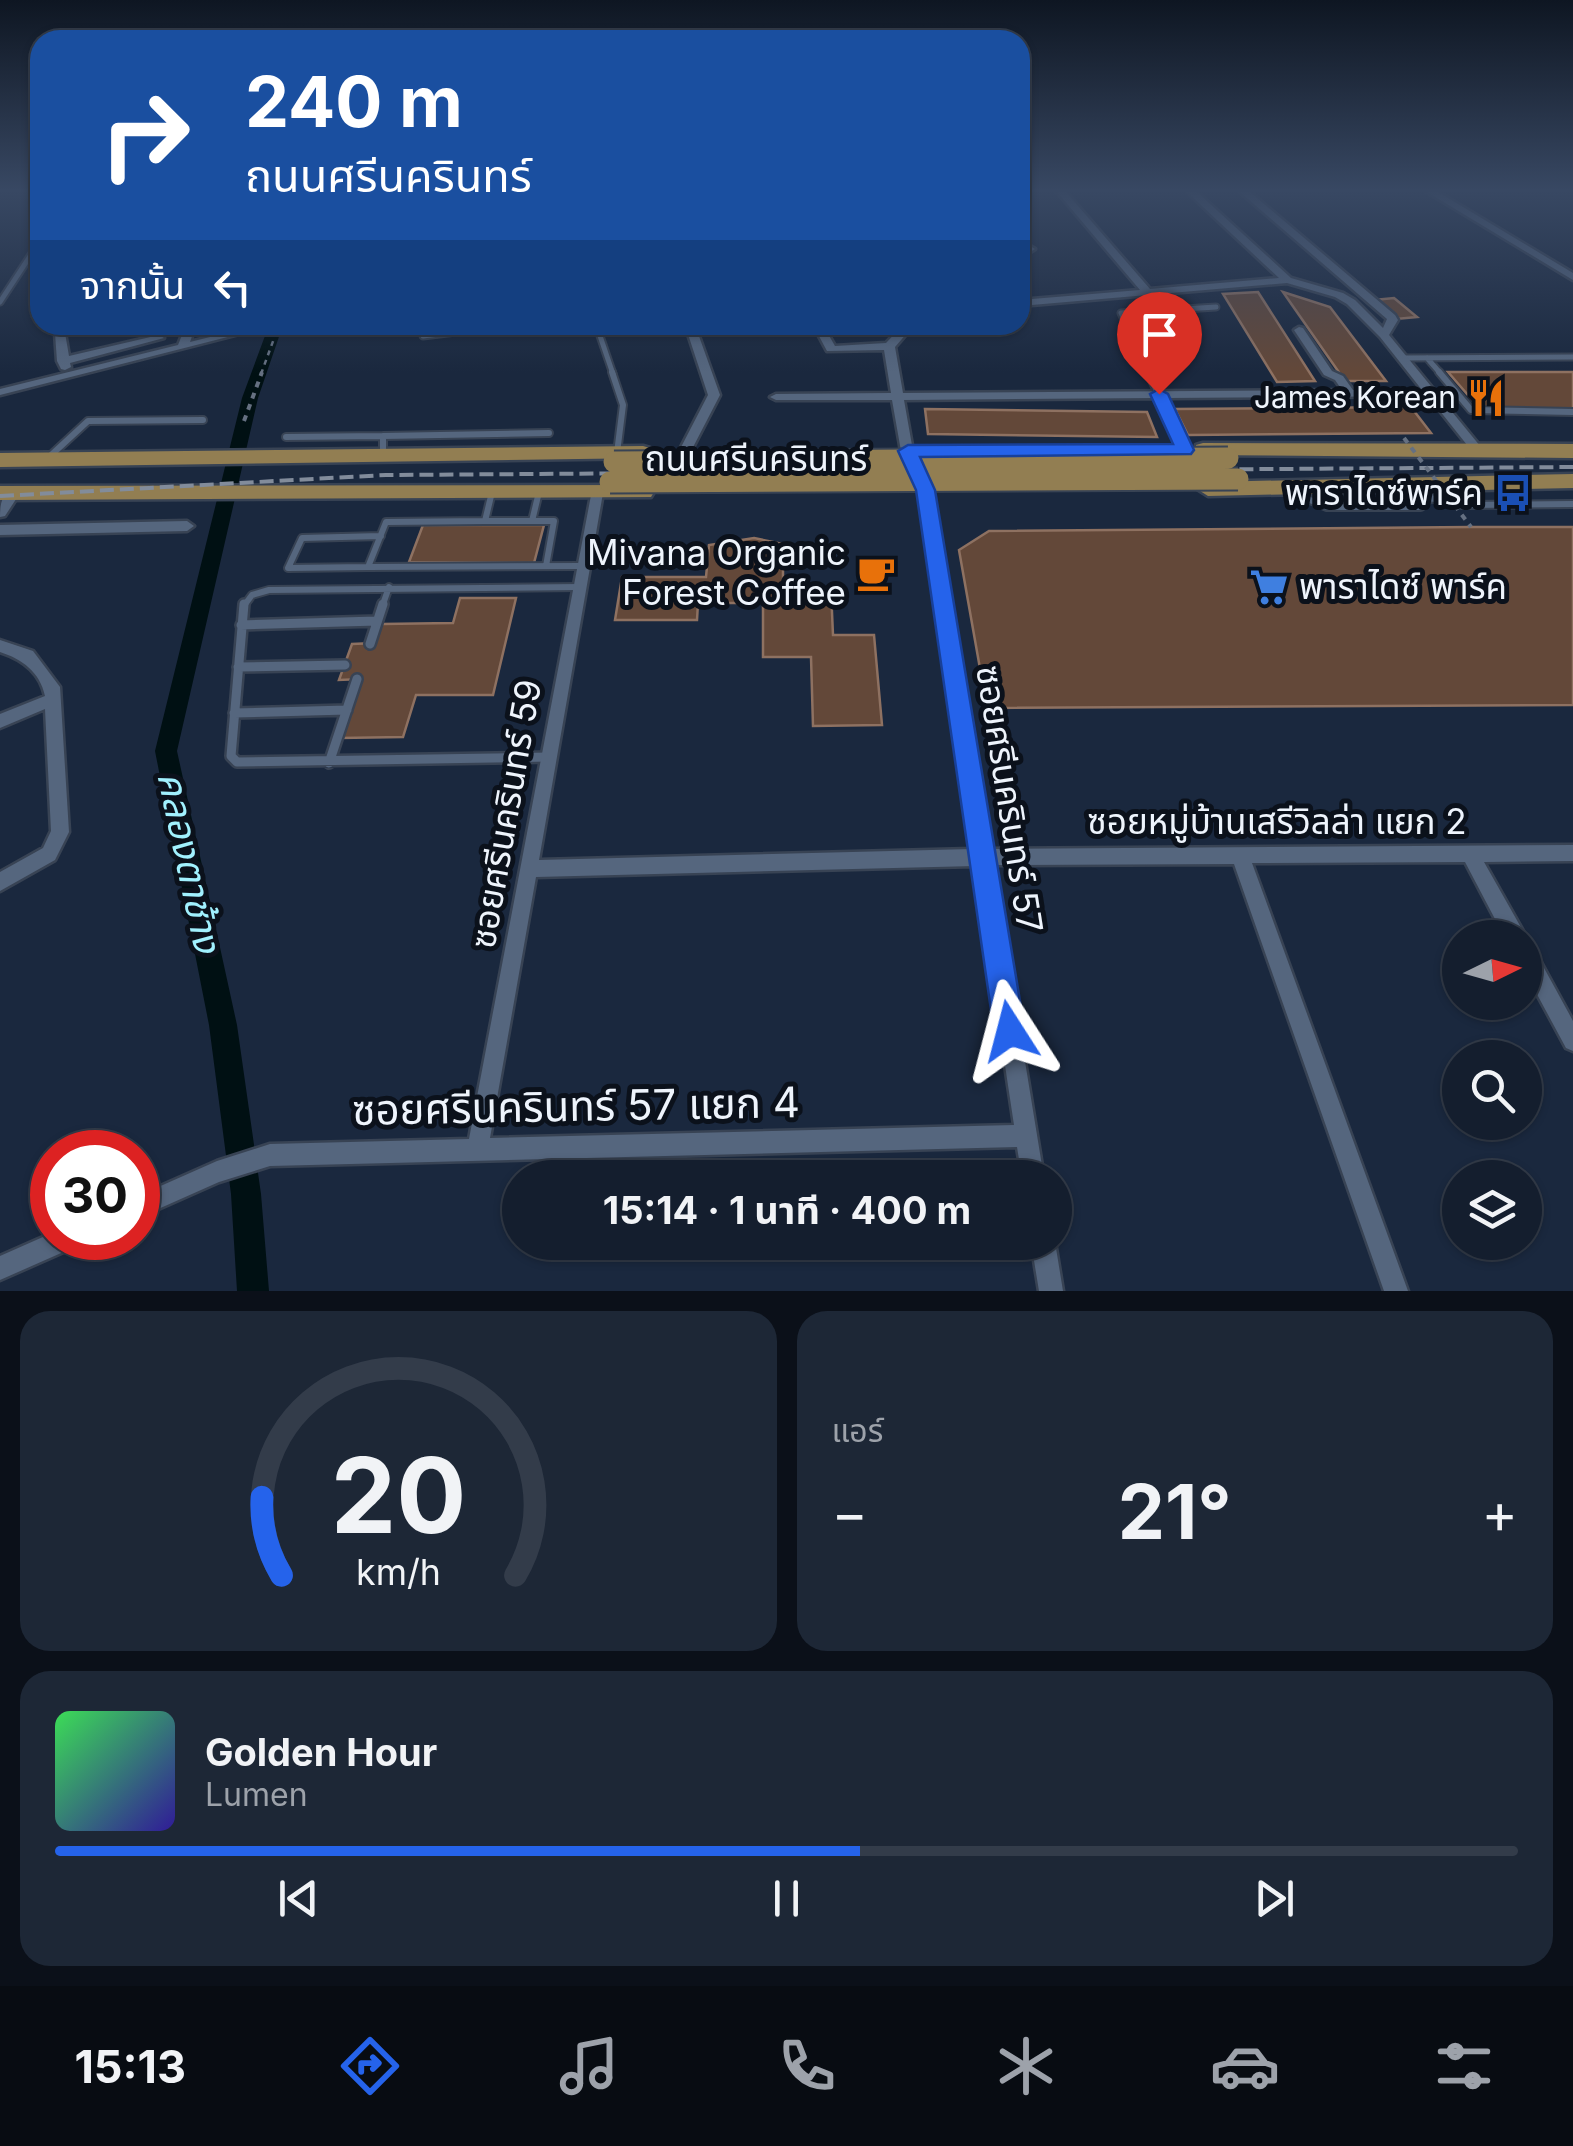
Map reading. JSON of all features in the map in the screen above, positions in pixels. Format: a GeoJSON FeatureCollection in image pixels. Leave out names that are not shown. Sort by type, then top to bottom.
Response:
{"type":"FeatureCollection","features":[{"type":"Feature","properties":{"kind":"main road","name":"ถนนศรีนครินทร์"},"geometry":{"type":"LineString","coordinates":[[0,460],[324,459],[384,447],[609,472],[697,492],[1284,489],[1430,493],[1505,482],[1573,482]]}},
{"type":"Feature","properties":{"kind":"main road"},"geometry":{"type":"LineString","coordinates":[[1128,450],[1103,460],[1101,470],[1113,481],[1142,489]]}},
{"type":"Feature","properties":{"kind":"main road","name":"ถนนศรีนครินทร์"},"geometry":{"type":"LineString","coordinates":[[7,493],[538,492],[692,453],[1573,451]]}},
{"type":"Feature","properties":{"kind":"main road"},"geometry":{"type":"LineString","coordinates":[[312,490],[609,472],[1474,452]]}},
{"type":"Feature","properties":{"kind":"main road"},"geometry":{"type":"LineString","coordinates":[[692,453],[726,463],[730,474],[724,481],[697,492]]}},
{"type":"Feature","properties":{"kind":"main road"},"geometry":{"type":"LineString","coordinates":[[324,459],[609,472],[1505,482]]}},
{"type":"Feature","properties":{"kind":"street"},"geometry":{"type":"LineString","coordinates":[[1113,252],[1147,291]]}},
{"type":"Feature","properties":{"kind":"street"},"geometry":{"type":"LineString","coordinates":[[1257,252],[1288,280],[1351,302],[1384,335],[1474,452]]}},
{"type":"Feature","properties":{"kind":"street"},"geometry":{"type":"LineString","coordinates":[[1315,252],[1394,320],[1384,335]]}},
{"type":"Feature","properties":{"kind":"street"},"geometry":{"type":"LineString","coordinates":[[1530,252],[1573,278]]}},
{"type":"Feature","properties":{"kind":"street"},"geometry":{"type":"LineString","coordinates":[[1030,302],[1288,280]]}},
{"type":"Feature","properties":{"kind":"street"},"geometry":{"type":"LineString","coordinates":[[1299,330],[1328,373],[1339,378],[1350,394]]}},
{"type":"Feature","properties":{"kind":"street"},"geometry":{"type":"LineString","coordinates":[[60,335],[66,376]]}},
{"type":"Feature","properties":{"kind":"street"},"geometry":{"type":"LineString","coordinates":[[182,347],[187,335]]}},
{"type":"Feature","properties":{"kind":"street"},"geometry":{"type":"LineString","coordinates":[[211,339],[213,335]]}},
{"type":"Feature","properties":{"kind":"street"},"geometry":{"type":"LineString","coordinates":[[0,392],[230,335]]}},
{"type":"Feature","properties":{"kind":"street"},"geometry":{"type":"LineString","coordinates":[[692,453],[714,395],[693,335]]}},
{"type":"Feature","properties":{"kind":"street"},"geometry":{"type":"LineString","coordinates":[[823,335],[831,350],[890,348],[901,335]]}},
{"type":"Feature","properties":{"kind":"street"},"geometry":{"type":"LineString","coordinates":[[63,361],[159,338]]}},
{"type":"Feature","properties":{"kind":"street","name":"ซอยศรีนครินทร์ 57"},"geometry":{"type":"LineString","coordinates":[[890,348],[908,451],[925,490],[1030,1160]]}},
{"type":"Feature","properties":{"kind":"street"},"geometry":{"type":"LineString","coordinates":[[1328,373],[1324,378],[1335,394]]}},
{"type":"Feature","properties":{"kind":"street"},"geometry":{"type":"LineString","coordinates":[[1159,394],[1185,450]]}},
{"type":"Feature","properties":{"kind":"street"},"geometry":{"type":"LineString","coordinates":[[776,397],[1432,394]]}},
{"type":"Feature","properties":{"kind":"street","name":"ซอยศรีนครินทร์ 59"},"geometry":{"type":"LineString","coordinates":[[478,1147],[584,566],[609,472]]}},
{"type":"Feature","properties":{"kind":"street"},"geometry":{"type":"LineString","coordinates":[[0,512],[7,493]]}},
{"type":"Feature","properties":{"kind":"street"},"geometry":{"type":"LineString","coordinates":[[0,530],[187,526]]}},
{"type":"Feature","properties":{"kind":"street"},"geometry":{"type":"LineString","coordinates":[[0,646],[28,655],[52,687],[60,832],[49,854],[0,882]]}},
{"type":"Feature","properties":{"kind":"street"},"geometry":{"type":"LineString","coordinates":[[0,720],[53,699]]}},
{"type":"Feature","properties":{"kind":"street","name":"ซอยหมู่บ้านเสรีวิลล่า แยก 2"},"geometry":{"type":"LineString","coordinates":[[529,869],[982,857],[1573,853]]}},
{"type":"Feature","properties":{"kind":"street"},"geometry":{"type":"LineString","coordinates":[[1470,854],[1506,920]]}},
{"type":"Feature","properties":{"kind":"street"},"geometry":{"type":"LineString","coordinates":[[1240,855],[1396,1291]]}},
{"type":"Feature","properties":{"kind":"street"},"geometry":{"type":"LineString","coordinates":[[1542,984],[1573,1041]]}},
{"type":"Feature","properties":{"kind":"street","name":"ซอยศรีนครินทร์ 57 แยก 4"},"geometry":{"type":"LineString","coordinates":[[160,1197],[270,1154],[1026,1136]]}},
{"type":"Feature","properties":{"kind":"street"},"geometry":{"type":"LineString","coordinates":[[0,1268],[30,1255]]}},
{"type":"Feature","properties":{"kind":"street"},"geometry":{"type":"LineString","coordinates":[[1046,1260],[1051,1291]]}},
{"type":"Feature","properties":{"kind":"lane"},"geometry":{"type":"LineString","coordinates":[[0,302],[30,257]]}},
{"type":"Feature","properties":{"kind":"lane"},"geometry":{"type":"LineString","coordinates":[[1159,394],[1120,313],[1216,307]]}},
{"type":"Feature","properties":{"kind":"lane"},"geometry":{"type":"LineString","coordinates":[[423,336],[431,335]]}},
{"type":"Feature","properties":{"kind":"lane"},"geometry":{"type":"LineString","coordinates":[[600,335],[623,406],[609,472]]}},
{"type":"Feature","properties":{"kind":"lane"},"geometry":{"type":"LineString","coordinates":[[1402,358],[1573,358]]}},
{"type":"Feature","properties":{"kind":"lane"},"geometry":{"type":"LineString","coordinates":[[1428,358],[1471,410],[1573,412]]}},
{"type":"Feature","properties":{"kind":"lane"},"geometry":{"type":"LineString","coordinates":[[46,460],[88,420],[203,420]]}},
{"type":"Feature","properties":{"kind":"lane"},"geometry":{"type":"LineString","coordinates":[[286,438],[384,447],[549,433]]}},
{"type":"Feature","properties":{"kind":"lane"},"geometry":{"type":"LineString","coordinates":[[485,521],[492,492]]}},
{"type":"Feature","properties":{"kind":"lane"},"geometry":{"type":"LineString","coordinates":[[532,521],[538,492]]}},
{"type":"Feature","properties":{"kind":"lane"},"geometry":{"type":"LineString","coordinates":[[1430,493],[1463,505],[1573,504]]}},
{"type":"Feature","properties":{"kind":"lane"},"geometry":{"type":"LineString","coordinates":[[368,566],[386,522],[554,521],[546,566]]}},
{"type":"Feature","properties":{"kind":"lane"},"geometry":{"type":"LineString","coordinates":[[381,536],[302,538],[288,568],[584,566]]}},
{"type":"Feature","properties":{"kind":"lane"},"geometry":{"type":"LineString","coordinates":[[370,644],[389,587]]}},
{"type":"Feature","properties":{"kind":"lane"},"geometry":{"type":"LineString","coordinates":[[550,757],[237,762],[230,756],[241,625],[246,601],[260,592],[580,587]]}},
{"type":"Feature","properties":{"kind":"lane"},"geometry":{"type":"LineString","coordinates":[[241,625],[378,621]]}},
{"type":"Feature","properties":{"kind":"lane"},"geometry":{"type":"LineString","coordinates":[[238,667],[345,665]]}},
{"type":"Feature","properties":{"kind":"lane"},"geometry":{"type":"LineString","coordinates":[[328,763],[358,679]]}},
{"type":"Feature","properties":{"kind":"lane"},"geometry":{"type":"LineString","coordinates":[[234,713],[347,710]]}},
{"type":"Feature","properties":{"kind":"path"},"geometry":{"type":"LineString","coordinates":[[244,421],[275,335]]}},
{"type":"Feature","properties":{"kind":"path"},"geometry":{"type":"LineString","coordinates":[[1404,438],[1471,528]]}},
{"type":"Feature","properties":{"kind":"building"},"geometry":{"type":"Polygon","coordinates":[[[1258,292],[1315,381],[1277,382],[1223,294],[1258,292]]]}},
{"type":"Feature","properties":{"kind":"building"},"geometry":{"type":"Polygon","coordinates":[[[1283,292],[1330,307],[1386,381],[1345,381],[1283,292]]]}},
{"type":"Feature","properties":{"kind":"building"},"geometry":{"type":"Polygon","coordinates":[[[1394,298],[1417,317],[1396,319],[1374,300],[1394,298]]]}},
{"type":"Feature","properties":{"kind":"building"},"geometry":{"type":"Polygon","coordinates":[[[1448,372],[1573,372],[1573,408],[1480,409],[1448,372]]]}},
{"type":"Feature","properties":{"kind":"building"},"geometry":{"type":"Polygon","coordinates":[[[1411,407],[1431,433],[1188,435],[1175,409],[1411,407]]]}},
{"type":"Feature","properties":{"kind":"building"},"geometry":{"type":"Polygon","coordinates":[[[925,409],[1147,412],[1157,437],[928,434],[925,409]]]}},
{"type":"Feature","properties":{"kind":"building"},"geometry":{"type":"Polygon","coordinates":[[[423,525],[544,525],[534,563],[409,562],[423,525]]]}},
{"type":"Feature","properties":{"kind":"building","name":"พาราไดซ์ พาร์ค"},"geometry":{"type":"Polygon","coordinates":[[[1573,527],[1573,705],[987,708],[959,550],[989,531],[1573,527]]]}},
{"type":"Feature","properties":{"kind":"building"},"geometry":{"type":"Polygon","coordinates":[[[754,538],[783,544],[783,590],[831,590],[833,635],[874,635],[882,725],[813,726],[811,657],[763,657],[763,603],[698,603],[697,620],[615,620],[622,577],[706,577],[709,545],[754,538]]]}},
{"type":"Feature","properties":{"kind":"building"},"geometry":{"type":"Polygon","coordinates":[[[460,598],[516,598],[493,695],[416,695],[403,737],[340,738],[362,679],[339,680],[352,644],[375,643],[382,624],[453,623],[460,598]]]}},
{"type":"Feature","properties":{"kind":"waterway","name":"คลองตาช้าง"},"geometry":{"type":"LineString","coordinates":[[253,1291],[246,1194],[223,1025],[166,751],[250,398],[272,335]]}},
{"type":"Feature","properties":{"kind":"railway"},"geometry":{"type":"LineString","coordinates":[[0,496],[386,475],[1573,467]]}},
{"type":"Feature","properties":{"kind":"place","name":"James Korean"},"geometry":{"type":"Point","coordinates":[1486,398]}},
{"type":"Feature","properties":{"kind":"place","name":"พาราไดซ์พาร์ค"},"geometry":{"type":"Point","coordinates":[1513,493]}},
{"type":"Feature","properties":{"kind":"place","name":"Mivana Organic Forest Coffee"},"geometry":{"type":"Point","coordinates":[876,573]}},
{"type":"Feature","properties":{"kind":"place","name":"พาราไดซ์ พาร์ค"},"geometry":{"type":"Point","coordinates":[1269,587]}},
{"type":"Feature","properties":{"kind":"route"},"geometry":{"type":"LineString","coordinates":[[1010,1031],[925,490],[908,451],[1185,450],[1159,394]]}}]}
